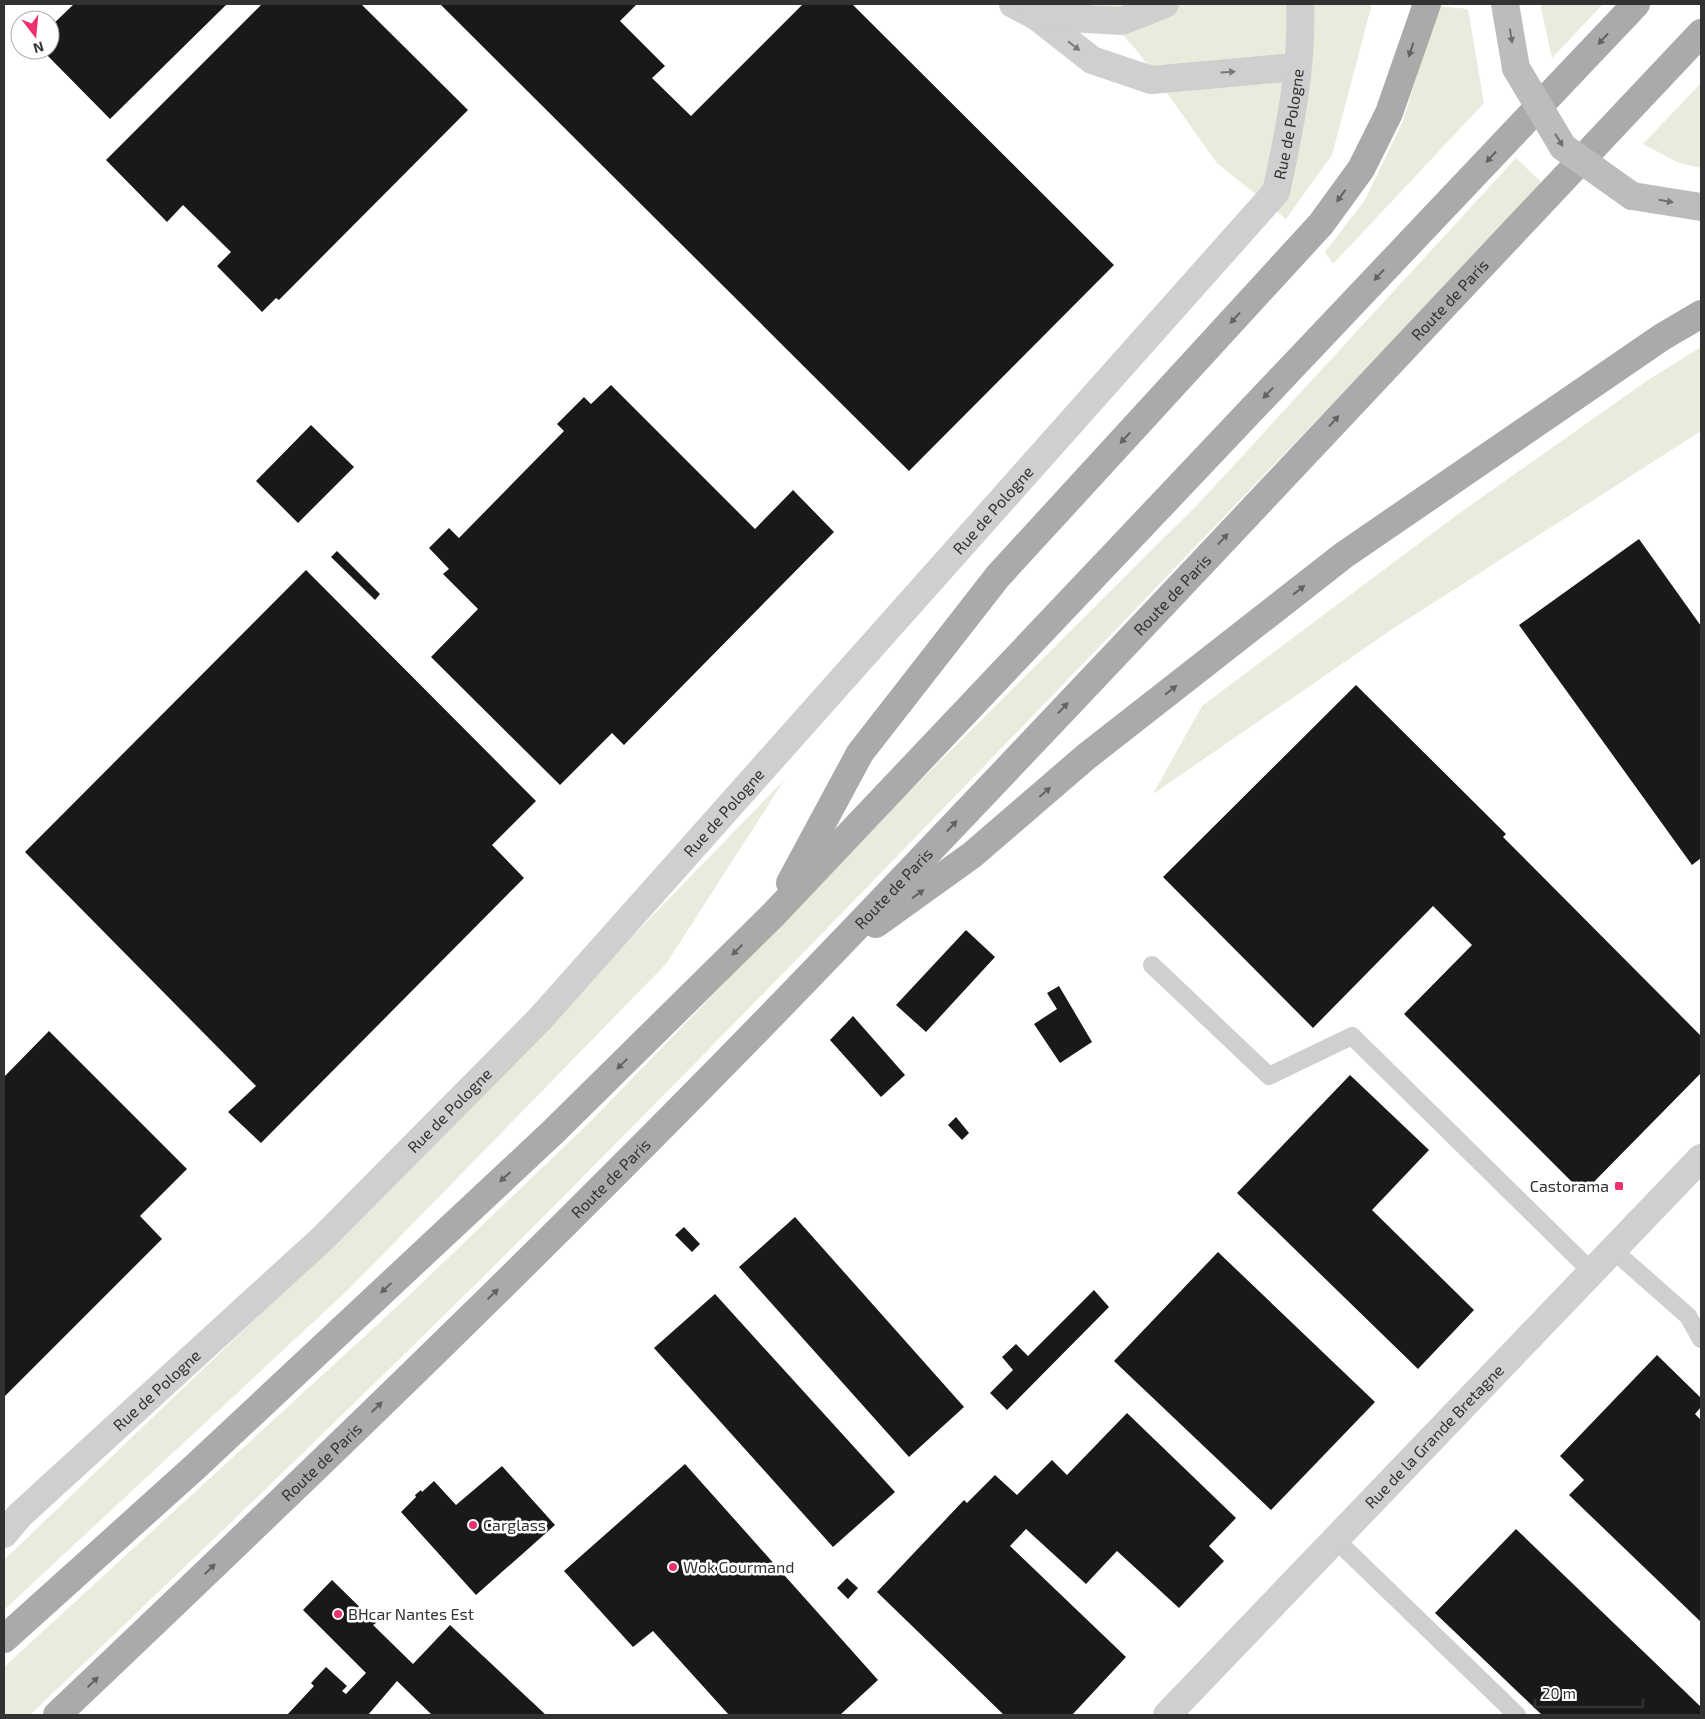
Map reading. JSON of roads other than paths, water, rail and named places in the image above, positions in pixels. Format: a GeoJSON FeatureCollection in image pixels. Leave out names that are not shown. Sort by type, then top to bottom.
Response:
{"type":"FeatureCollection","features":[{"type":"Feature","properties":{"kind":"main road"},"geometry":{"type":"LineString","coordinates":[[772,916],[860,753],[998,576],[1321,224],[1361,169],[1390,113],[1427,4]]}},
{"type":"Feature","properties":{"kind":"main road"},"geometry":{"type":"LineString","coordinates":[[1506,4],[1516,68],[1563,147],[1632,196],[1701,207]]}},
{"type":"Feature","properties":{"kind":"main road"},"geometry":{"type":"LineString","coordinates":[[4,1639],[195,1467],[553,1132],[772,916],[1636,4]]}},
{"type":"Feature","properties":{"kind":"main road","name":"Route de Paris"},"geometry":{"type":"LineString","coordinates":[[58,1715],[528,1260],[822,963],[1701,33]]}},
{"type":"Feature","properties":{"kind":"main road"},"geometry":{"type":"LineString","coordinates":[[822,963],[972,855],[1087,756],[1344,555],[1662,337],[1701,314]]}},
{"type":"Feature","properties":{"kind":"street"},"geometry":{"type":"LineString","coordinates":[[1024,10],[1122,21],[1165,4]]}},
{"type":"Feature","properties":{"kind":"street","name":"Rue de Pologne"},"geometry":{"type":"LineString","coordinates":[[12,1524],[322,1239],[540,1018],[1276,192],[1287,140],[1301,27],[1300,4]]}},
{"type":"Feature","properties":{"kind":"street"},"geometry":{"type":"LineString","coordinates":[[1024,10],[1092,60],[1151,80],[1296,67]]}},
{"type":"Feature","properties":{"kind":"street","name":"Rue de la Grande Bretagne"},"geometry":{"type":"LineString","coordinates":[[1167,1715],[1701,1158]]}},
{"type":"Feature","properties":{"kind":"lane"},"geometry":{"type":"LineString","coordinates":[[1152,965],[1269,1076],[1352,1036],[1592,1272]]}},
{"type":"Feature","properties":{"kind":"lane"},"geometry":{"type":"LineString","coordinates":[[1613,1250],[1688,1316],[1701,1339]]}},
{"type":"Feature","properties":{"kind":"lane"},"geometry":{"type":"LineString","coordinates":[[1336,1540],[1517,1715]]}},
{"type":"Feature","properties":{"kind":"place","name":"Castorama"},"geometry":{"type":"Point","coordinates":[1619,1186]}},
{"type":"Feature","properties":{"kind":"place","name":"Carglass"},"geometry":{"type":"Point","coordinates":[473,1525]}},
{"type":"Feature","properties":{"kind":"place","name":"Wok Gourmand"},"geometry":{"type":"Point","coordinates":[673,1567]}},
{"type":"Feature","properties":{"kind":"place","name":"BHcar Nantes Est"},"geometry":{"type":"Point","coordinates":[338,1614]}}]}
